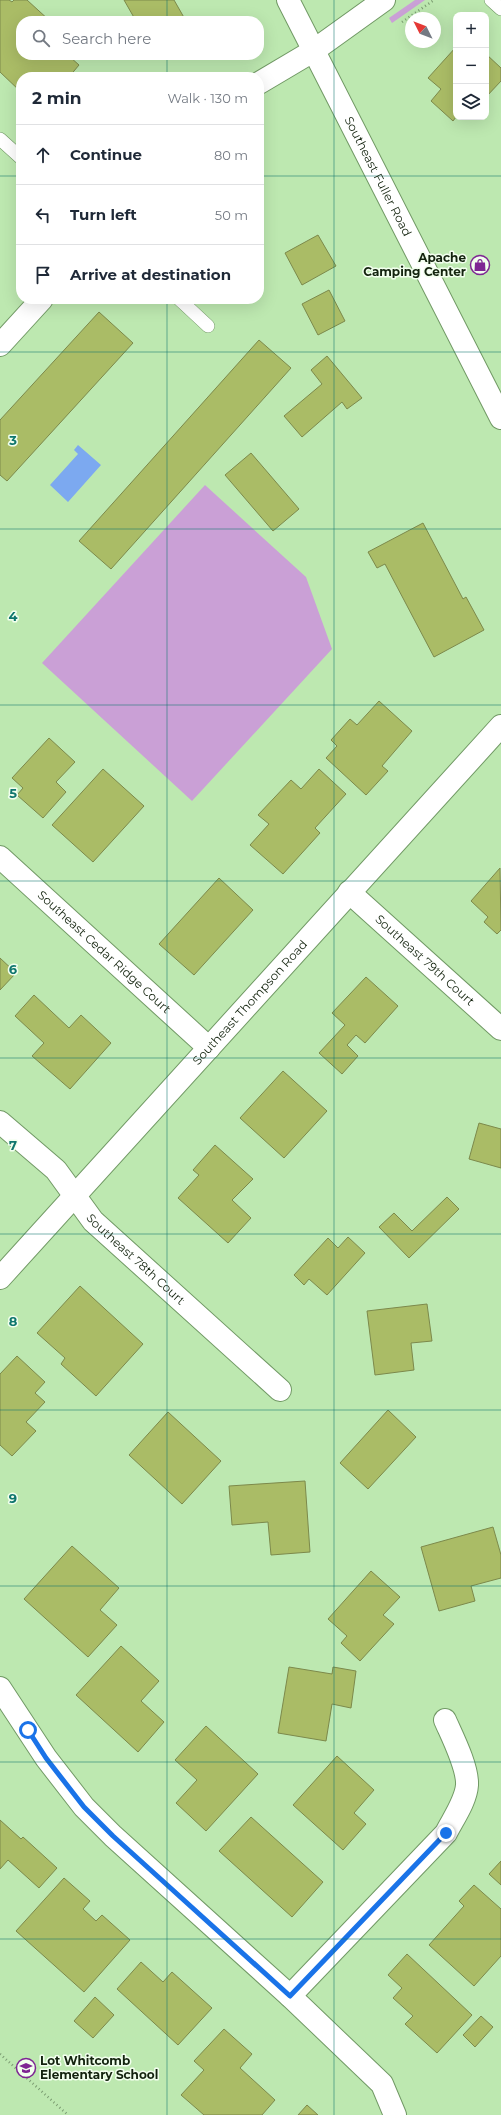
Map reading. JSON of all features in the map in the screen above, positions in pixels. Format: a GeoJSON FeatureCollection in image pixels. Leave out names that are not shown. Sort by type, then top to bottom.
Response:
{"type":"FeatureCollection","features":[{"type":"Feature","properties":{"kind":"street","name":"Southeast Fuller Road"},"geometry":{"type":"LineString","coordinates":[[288,0],[501,418]]}},
{"type":"Feature","properties":{"kind":"street"},"geometry":{"type":"LineString","coordinates":[[264,80],[313,51],[384,0]]}},
{"type":"Feature","properties":{"kind":"street"},"geometry":{"type":"LineString","coordinates":[[0,345],[37,304]]}},
{"type":"Feature","properties":{"kind":"street","name":"Southeast Thompson Road"},"geometry":{"type":"LineString","coordinates":[[0,1278],[501,726]]}},
{"type":"Feature","properties":{"kind":"street","name":"Southeast Cedar Ridge Court"},"geometry":{"type":"LineString","coordinates":[[0,857],[209,1048]]}},
{"type":"Feature","properties":{"kind":"street","name":"Southeast 79th Court"},"geometry":{"type":"LineString","coordinates":[[349,892],[501,1029]]}},
{"type":"Feature","properties":{"kind":"street","name":"Southeast 78th Court"},"geometry":{"type":"LineString","coordinates":[[0,1122],[56,1170],[93,1221],[280,1390]]}},
{"type":"Feature","properties":{"kind":"street"},"geometry":{"type":"LineString","coordinates":[[0,1688],[46,1758],[84,1807],[113,1836],[290,1996],[382,2084],[395,2115]]}},
{"type":"Feature","properties":{"kind":"street"},"geometry":{"type":"LineString","coordinates":[[290,1996],[446,1833],[460,1806],[467,1785],[462,1761],[445,1720]]}},
{"type":"Feature","properties":{"kind":"lane"},"geometry":{"type":"LineString","coordinates":[[490,0],[501,9]]}},
{"type":"Feature","properties":{"kind":"lane"},"geometry":{"type":"LineString","coordinates":[[0,139],[16,153]]}},
{"type":"Feature","properties":{"kind":"lane"},"geometry":{"type":"LineString","coordinates":[[184,304],[208,326]]}},
{"type":"Feature","properties":{"kind":"path"},"geometry":{"type":"LineString","coordinates":[[0,2054],[68,2115]]}},
{"type":"Feature","properties":{"kind":"shaded area"},"geometry":{"type":"Polygon","coordinates":[[[415,0],[425,0],[408,12],[405,12],[405,14],[392,23],[389,18],[415,0]]]}},
{"type":"Feature","properties":{"kind":"shaded area"},"geometry":{"type":"Polygon","coordinates":[[[205,485],[306,577],[332,649],[192,801],[42,663],[205,485]]]}},
{"type":"Feature","properties":{"kind":"water"},"geometry":{"type":"Polygon","coordinates":[[[78,445],[101,465],[68,502],[50,485],[78,454],[74,450],[78,445]]]}},
{"type":"Feature","properties":{"kind":"building"},"geometry":{"type":"Polygon","coordinates":[[[0,0],[9,0],[12,2],[14,0],[27,0],[45,16],[16,16],[16,60],[73,60],[79,65],[73,72],[16,72],[16,87],[0,72],[0,0]]]}},
{"type":"Feature","properties":{"kind":"building"},"geometry":{"type":"Polygon","coordinates":[[[124,0],[174,0],[183,16],[133,16],[124,0]]]}},
{"type":"Feature","properties":{"kind":"building"},"geometry":{"type":"Polygon","coordinates":[[[453,50],[453,121],[431,101],[441,89],[428,78],[453,50]]]}},
{"type":"Feature","properties":{"kind":"building"},"geometry":{"type":"Polygon","coordinates":[[[489,57],[501,68],[501,81],[489,94],[489,57]]]}},
{"type":"Feature","properties":{"kind":"building"},"geometry":{"type":"Polygon","coordinates":[[[318,235],[336,266],[302,285],[285,253],[318,235]]]}},
{"type":"Feature","properties":{"kind":"building"},"geometry":{"type":"Polygon","coordinates":[[[329,290],[345,321],[318,335],[302,304],[329,290]]]}},
{"type":"Feature","properties":{"kind":"building"},"geometry":{"type":"Polygon","coordinates":[[[99,312],[133,343],[7,481],[0,475],[0,420],[99,312]]]}},
{"type":"Feature","properties":{"kind":"building"},"geometry":{"type":"Polygon","coordinates":[[[259,340],[291,368],[111,569],[79,541],[259,340]]]}},
{"type":"Feature","properties":{"kind":"building"},"geometry":{"type":"Polygon","coordinates":[[[327,356],[362,398],[347,409],[342,402],[302,437],[284,416],[322,384],[311,370],[327,356]]]}},
{"type":"Feature","properties":{"kind":"building"},"geometry":{"type":"Polygon","coordinates":[[[251,453],[299,509],[273,531],[225,475],[251,453]]]}},
{"type":"Feature","properties":{"kind":"building"},"geometry":{"type":"Polygon","coordinates":[[[423,523],[463,599],[466,597],[484,630],[434,657],[385,564],[377,568],[368,552],[423,523]]]}},
{"type":"Feature","properties":{"kind":"building"},"geometry":{"type":"Polygon","coordinates":[[[379,701],[412,731],[382,766],[388,771],[366,795],[326,758],[337,746],[331,740],[350,719],[357,725],[379,701]]]}},
{"type":"Feature","properties":{"kind":"building"},"geometry":{"type":"Polygon","coordinates":[[[49,738],[75,762],[56,782],[66,792],[43,818],[17,795],[23,788],[12,778],[49,738]]]}},
{"type":"Feature","properties":{"kind":"building"},"geometry":{"type":"Polygon","coordinates":[[[103,769],[144,806],[93,862],[52,825],[103,769]]]}},
{"type":"Feature","properties":{"kind":"building"},"geometry":{"type":"Polygon","coordinates":[[[319,769],[346,794],[315,828],[320,833],[283,874],[250,845],[269,824],[258,815],[291,780],[301,789],[319,769]]]}},
{"type":"Feature","properties":{"kind":"building"},"geometry":{"type":"Polygon","coordinates":[[[500,868],[501,930],[497,934],[484,922],[488,917],[471,901],[500,868]]]}},
{"type":"Feature","properties":{"kind":"building"},"geometry":{"type":"Polygon","coordinates":[[[219,878],[253,910],[194,975],[159,944],[219,878]]]}},
{"type":"Feature","properties":{"kind":"building"},"geometry":{"type":"Polygon","coordinates":[[[0,958],[16,973],[0,990],[0,958]]]}},
{"type":"Feature","properties":{"kind":"building"},"geometry":{"type":"Polygon","coordinates":[[[366,977],[398,1006],[365,1043],[356,1035],[347,1045],[358,1056],[342,1074],[319,1053],[345,1025],[332,1013],[366,977]]]}},
{"type":"Feature","properties":{"kind":"building"},"geometry":{"type":"Polygon","coordinates":[[[34,995],[69,1028],[81,1015],[111,1043],[70,1089],[32,1056],[44,1043],[15,1016],[34,995]]]}},
{"type":"Feature","properties":{"kind":"building"},"geometry":{"type":"Polygon","coordinates":[[[283,1071],[327,1111],[284,1158],[240,1118],[283,1071]]]}},
{"type":"Feature","properties":{"kind":"building"},"geometry":{"type":"Polygon","coordinates":[[[479,1123],[501,1129],[501,1168],[469,1159],[479,1123]]]}},
{"type":"Feature","properties":{"kind":"building"},"geometry":{"type":"Polygon","coordinates":[[[215,1145],[253,1179],[232,1200],[251,1218],[228,1243],[178,1198],[199,1175],[193,1170],[215,1145]]]}},
{"type":"Feature","properties":{"kind":"building"},"geometry":{"type":"Polygon","coordinates":[[[447,1197],[459,1209],[409,1258],[379,1227],[394,1213],[412,1231],[447,1197]]]}},
{"type":"Feature","properties":{"kind":"building"},"geometry":{"type":"Polygon","coordinates":[[[348,1237],[365,1253],[327,1295],[309,1279],[304,1285],[294,1275],[328,1238],[338,1248],[348,1237]]]}},
{"type":"Feature","properties":{"kind":"building"},"geometry":{"type":"Polygon","coordinates":[[[80,1286],[143,1344],[96,1396],[61,1364],[65,1358],[37,1333],[80,1286]]]}},
{"type":"Feature","properties":{"kind":"building"},"geometry":{"type":"Polygon","coordinates":[[[427,1304],[432,1341],[411,1343],[414,1370],[375,1375],[367,1311],[427,1304]]]}},
{"type":"Feature","properties":{"kind":"building"},"geometry":{"type":"Polygon","coordinates":[[[17,1356],[45,1382],[35,1393],[45,1402],[26,1422],[36,1431],[12,1456],[0,1445],[0,1374],[17,1356]]]}},
{"type":"Feature","properties":{"kind":"building"},"geometry":{"type":"Polygon","coordinates":[[[388,1410],[416,1437],[368,1489],[340,1463],[388,1410]]]}},
{"type":"Feature","properties":{"kind":"building"},"geometry":{"type":"Polygon","coordinates":[[[168,1412],[221,1461],[182,1504],[129,1455],[168,1412]]]}},
{"type":"Feature","properties":{"kind":"building"},"geometry":{"type":"Polygon","coordinates":[[[305,1481],[310,1552],[271,1555],[268,1522],[232,1525],[229,1486],[305,1481]]]}},
{"type":"Feature","properties":{"kind":"building"},"geometry":{"type":"Polygon","coordinates":[[[493,1527],[501,1555],[501,1578],[471,1586],[475,1601],[439,1611],[421,1547],[493,1527]]]}},
{"type":"Feature","properties":{"kind":"building"},"geometry":{"type":"Polygon","coordinates":[[[72,1546],[119,1588],[100,1610],[117,1625],[88,1657],[24,1599],[72,1546]]]}},
{"type":"Feature","properties":{"kind":"building"},"geometry":{"type":"Polygon","coordinates":[[[371,1571],[400,1597],[383,1615],[394,1624],[360,1661],[341,1643],[347,1636],[328,1619],[371,1571]]]}},
{"type":"Feature","properties":{"kind":"building"},"geometry":{"type":"Polygon","coordinates":[[[121,1646],[159,1681],[141,1701],[164,1722],[138,1752],[76,1695],[121,1646]]]}},
{"type":"Feature","properties":{"kind":"building"},"geometry":{"type":"Polygon","coordinates":[[[289,1667],[332,1674],[333,1667],[356,1671],[351,1708],[332,1704],[326,1741],[278,1733],[289,1667]]]}},
{"type":"Feature","properties":{"kind":"building"},"geometry":{"type":"Polygon","coordinates":[[[206,1726],[258,1774],[206,1831],[176,1803],[197,1780],[175,1760],[206,1726]]]}},
{"type":"Feature","properties":{"kind":"building"},"geometry":{"type":"Polygon","coordinates":[[[337,1756],[374,1790],[354,1813],[366,1824],[343,1850],[293,1805],[337,1756]]]}},
{"type":"Feature","properties":{"kind":"building"},"geometry":{"type":"Polygon","coordinates":[[[251,1817],[323,1882],[292,1917],[219,1851],[251,1817]]]}},
{"type":"Feature","properties":{"kind":"building"},"geometry":{"type":"Polygon","coordinates":[[[0,1820],[21,1839],[23,1837],[57,1868],[39,1888],[8,1860],[0,1869],[0,1820]]]}},
{"type":"Feature","properties":{"kind":"building"},"geometry":{"type":"Polygon","coordinates":[[[501,1861],[501,1885],[489,1874],[501,1861]]]}},
{"type":"Feature","properties":{"kind":"building"},"geometry":{"type":"Polygon","coordinates":[[[64,1878],[90,1901],[83,1909],[96,1921],[102,1915],[130,1940],[84,1992],[16,1931],[64,1878]]]}},
{"type":"Feature","properties":{"kind":"building"},"geometry":{"type":"Polygon","coordinates":[[[474,1885],[501,1909],[501,1956],[474,1986],[429,1945],[464,1906],[459,1901],[474,1885]]]}},
{"type":"Feature","properties":{"kind":"building"},"geometry":{"type":"Polygon","coordinates":[[[407,1954],[472,2015],[437,2053],[405,2024],[413,2016],[393,1998],[402,1988],[388,1975],[407,1954]]]}},
{"type":"Feature","properties":{"kind":"building"},"geometry":{"type":"Polygon","coordinates":[[[141,1962],[163,1982],[172,1972],[212,2008],[178,2045],[117,1989],[141,1962]]]}},
{"type":"Feature","properties":{"kind":"building"},"geometry":{"type":"Polygon","coordinates":[[[95,1997],[114,2015],[93,2038],[74,2021],[95,1997]]]}},
{"type":"Feature","properties":{"kind":"building"},"geometry":{"type":"Polygon","coordinates":[[[481,2016],[493,2027],[475,2047],[463,2035],[481,2016]]]}},
{"type":"Feature","properties":{"kind":"building"},"geometry":{"type":"Polygon","coordinates":[[[224,2029],[252,2054],[240,2068],[275,2100],[262,2115],[204,2115],[181,2095],[204,2070],[194,2061],[224,2029]]]}},
{"type":"Feature","properties":{"kind":"building"},"geometry":{"type":"Polygon","coordinates":[[[307,2105],[318,2115],[298,2115],[307,2105]]]}},
{"type":"Feature","properties":{"kind":"place","name":"Apache Camping Center"},"geometry":{"type":"Point","coordinates":[480,265]}},
{"type":"Feature","properties":{"kind":"place","name":"Lot Whitcomb Elementary School"},"geometry":{"type":"Point","coordinates":[26,2068]}},
{"type":"Feature","properties":{"kind":"route"},"geometry":{"type":"LineString","coordinates":[[28,1730],[46,1758],[84,1807],[113,1836],[290,1996],[446,1833]]}}]}
